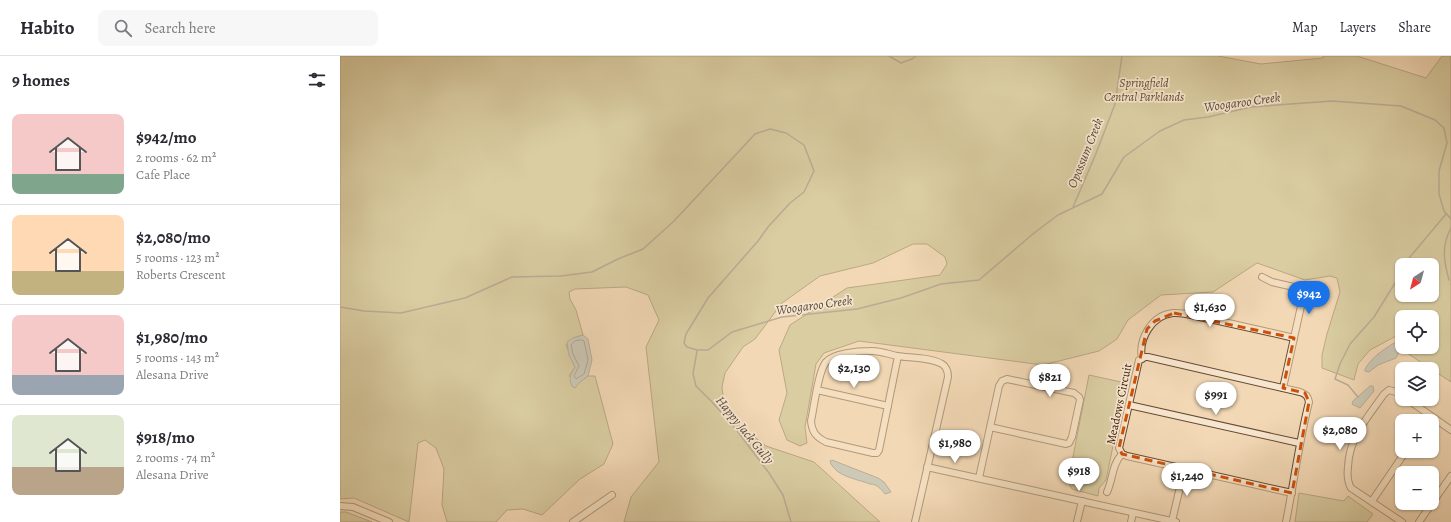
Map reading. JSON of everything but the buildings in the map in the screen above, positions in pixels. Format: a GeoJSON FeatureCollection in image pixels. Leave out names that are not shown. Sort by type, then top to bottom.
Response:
{"type":"FeatureCollection","features":[{"type":"Feature","properties":{"kind":"street"},"geometry":{"type":"LineString","coordinates":[[1262,277],[1272,282],[1298,288],[1302,292],[1303,297],[1283,388]]}},
{"type":"Feature","properties":{"kind":"street"},"geometry":{"type":"LineString","coordinates":[[1142,359],[1140,353],[1148,329],[1155,321],[1165,315],[1174,313],[1225,322],[1294,338]]}},
{"type":"Feature","properties":{"kind":"street"},"geometry":{"type":"LineString","coordinates":[[898,356],[879,450],[877,453],[826,442],[815,435],[811,427],[821,370],[826,361],[830,358],[840,354],[871,351],[898,356],[914,357],[942,364],[946,367],[948,377],[915,522]]}},
{"type":"Feature","properties":{"kind":"street","name":"Meadows Circuit"},"geometry":{"type":"LineString","coordinates":[[1286,522],[1292,493],[1300,443],[1309,402],[1308,397],[1304,393],[1148,358],[1142,359],[1138,363],[1119,448],[1122,454],[1184,470],[1292,493]]}},
{"type":"Feature","properties":{"kind":"street"},"geometry":{"type":"LineString","coordinates":[[979,478],[990,427],[999,386],[1004,379],[1074,393],[1080,400],[1072,437],[1069,443],[1066,444],[990,427]]}},
{"type":"Feature","properties":{"kind":"street"},"geometry":{"type":"LineString","coordinates":[[817,390],[888,406]]}},
{"type":"Feature","properties":{"kind":"street"},"geometry":{"type":"LineString","coordinates":[[1395,392],[1389,390],[1384,394],[1354,438],[1349,451],[1347,481],[1351,488],[1402,522]]}},
{"type":"Feature","properties":{"kind":"street"},"geometry":{"type":"LineString","coordinates":[[1129,405],[1300,443]]}},
{"type":"Feature","properties":{"kind":"street"},"geometry":{"type":"LineString","coordinates":[[1415,406],[1424,414]]}},
{"type":"Feature","properties":{"kind":"street"},"geometry":{"type":"LineString","coordinates":[[1439,423],[1451,430]]}},
{"type":"Feature","properties":{"kind":"street"},"geometry":{"type":"LineString","coordinates":[[1107,492],[1116,462],[1122,454]]}},
{"type":"Feature","properties":{"kind":"street"},"geometry":{"type":"LineString","coordinates":[[1372,501],[1401,458]]}},
{"type":"Feature","properties":{"kind":"street"},"geometry":{"type":"LineString","coordinates":[[927,467],[1174,522],[1184,470]]}},
{"type":"Feature","properties":{"kind":"street"},"geometry":{"type":"LineString","coordinates":[[1419,522],[1451,476]]}},
{"type":"Feature","properties":{"kind":"street"},"geometry":{"type":"LineString","coordinates":[[573,522],[612,495]]}},
{"type":"Feature","properties":{"kind":"street"},"geometry":{"type":"LineString","coordinates":[[1077,522],[1082,501]]}},
{"type":"Feature","properties":{"kind":"street"},"geometry":{"type":"LineString","coordinates":[[340,506],[353,507],[389,522]]}},
{"type":"Feature","properties":{"kind":"street"},"geometry":{"type":"LineString","coordinates":[[1131,522],[1133,513]]}},
{"type":"Feature","properties":{"kind":"highlighted area"},"geometry":{"type":"Polygon","coordinates":[[[1174,313],[1294,338],[1283,388],[1305,393],[1309,402],[1292,493],[1122,454],[1119,448],[1147,329],[1155,321],[1174,313]]]}},
{"type":"Feature","properties":{"kind":"green space","name":"Springfield Central Parklands"},"geometry":{"type":"Polygon","coordinates":[[[340,56],[1218,56],[1261,64],[1323,58],[1323,56],[1358,56],[1426,78],[1442,56],[1451,56],[1451,382],[1439,374],[1439,362],[1421,362],[1409,354],[1439,354],[1439,310],[1395,310],[1395,337],[1370,350],[1358,364],[1354,380],[1322,368],[1322,355],[1340,292],[1337,278],[1330,276],[1305,280],[1257,263],[1213,292],[1161,295],[1128,320],[1117,339],[1099,351],[1043,365],[859,341],[824,353],[816,364],[805,427],[807,443],[800,446],[787,440],[779,420],[787,393],[779,350],[790,325],[847,288],[940,275],[947,264],[945,257],[927,244],[913,244],[873,263],[820,276],[782,303],[755,339],[743,347],[725,373],[722,387],[724,404],[735,422],[766,446],[814,462],[880,522],[624,522],[631,497],[659,462],[646,347],[659,320],[648,295],[626,287],[575,289],[569,292],[570,299],[576,310],[583,335],[573,338],[566,345],[575,367],[569,376],[580,382],[588,376],[595,376],[613,444],[604,464],[580,479],[542,515],[523,509],[507,510],[496,522],[447,522],[442,505],[444,469],[436,448],[425,440],[418,443],[409,522],[354,498],[340,499],[340,56]]]}},
{"type":"Feature","properties":{"kind":"green space"},"geometry":{"type":"Polygon","coordinates":[[[1089,375],[1126,383],[1106,480],[1099,488],[1098,496],[1072,489],[1068,482],[1089,375]]]}},
{"type":"Feature","properties":{"kind":"green space"},"geometry":{"type":"Polygon","coordinates":[[[1299,493],[1344,501],[1348,496],[1373,514],[1367,522],[1295,522],[1299,493]]]}},
{"type":"Feature","properties":{"kind":"green space"},"geometry":{"type":"Polygon","coordinates":[[[340,512],[346,512],[372,522],[340,522],[340,512]]]}},
{"type":"Feature","properties":{"kind":"water"},"geometry":{"type":"Polygon","coordinates":[[[583,335],[588,339],[592,360],[588,376],[575,388],[572,386],[570,378],[575,367],[569,355],[567,342],[573,338],[583,335]]]}},
{"type":"Feature","properties":{"kind":"water"},"geometry":{"type":"Polygon","coordinates":[[[1394,343],[1395,354],[1398,354],[1396,358],[1378,365],[1369,372],[1365,371],[1374,357],[1394,343]]]}},
{"type":"Feature","properties":{"kind":"water"},"geometry":{"type":"Polygon","coordinates":[[[1370,386],[1373,386],[1374,391],[1360,408],[1352,404],[1353,401],[1370,386]]]}},
{"type":"Feature","properties":{"kind":"water"},"geometry":{"type":"Polygon","coordinates":[[[832,460],[878,478],[884,482],[891,492],[885,494],[875,485],[841,474],[832,466],[830,461],[832,460]]]}},
{"type":"Feature","properties":{"kind":"waterway","name":"Opossum Creek"},"geometry":{"type":"LineString","coordinates":[[889,56],[901,63],[916,56]]}},
{"type":"Feature","properties":{"kind":"waterway","name":"Opossum Creek"},"geometry":{"type":"LineString","coordinates":[[1073,207],[1115,104],[1122,56]]}},
{"type":"Feature","properties":{"kind":"waterway","name":"Woogaroo Creek"},"geometry":{"type":"LineString","coordinates":[[340,307],[364,311],[401,313],[465,298],[512,277],[561,276],[592,272],[643,249],[674,221],[755,134],[770,129],[786,133],[804,145],[814,171],[804,192],[790,203],[768,227],[758,241],[708,298],[686,334],[684,343],[687,347],[697,350],[708,350],[732,332],[782,317],[857,309],[901,298],[941,284],[979,280],[1034,233],[1058,215],[1102,194],[1124,157],[1160,131],[1184,120],[1208,117],[1251,107],[1332,101],[1401,106],[1435,120],[1444,128],[1447,143],[1439,171],[1439,194],[1444,211],[1451,219]]}},
{"type":"Feature","properties":{"kind":"waterway"},"geometry":{"type":"LineString","coordinates":[[1409,258],[1446,214]]}},
{"type":"Feature","properties":{"kind":"waterway"},"geometry":{"type":"LineString","coordinates":[[1449,280],[1444,254],[1446,241],[1451,228]]}},
{"type":"Feature","properties":{"kind":"waterway"},"geometry":{"type":"LineString","coordinates":[[1358,397],[1348,385],[1335,379],[1340,364],[1350,344],[1374,317],[1395,283]]}},
{"type":"Feature","properties":{"kind":"waterway","name":"Happy Jack Gully"},"geometry":{"type":"LineString","coordinates":[[697,351],[693,374],[696,386],[735,428],[769,473],[783,495],[791,522]]}}]}
